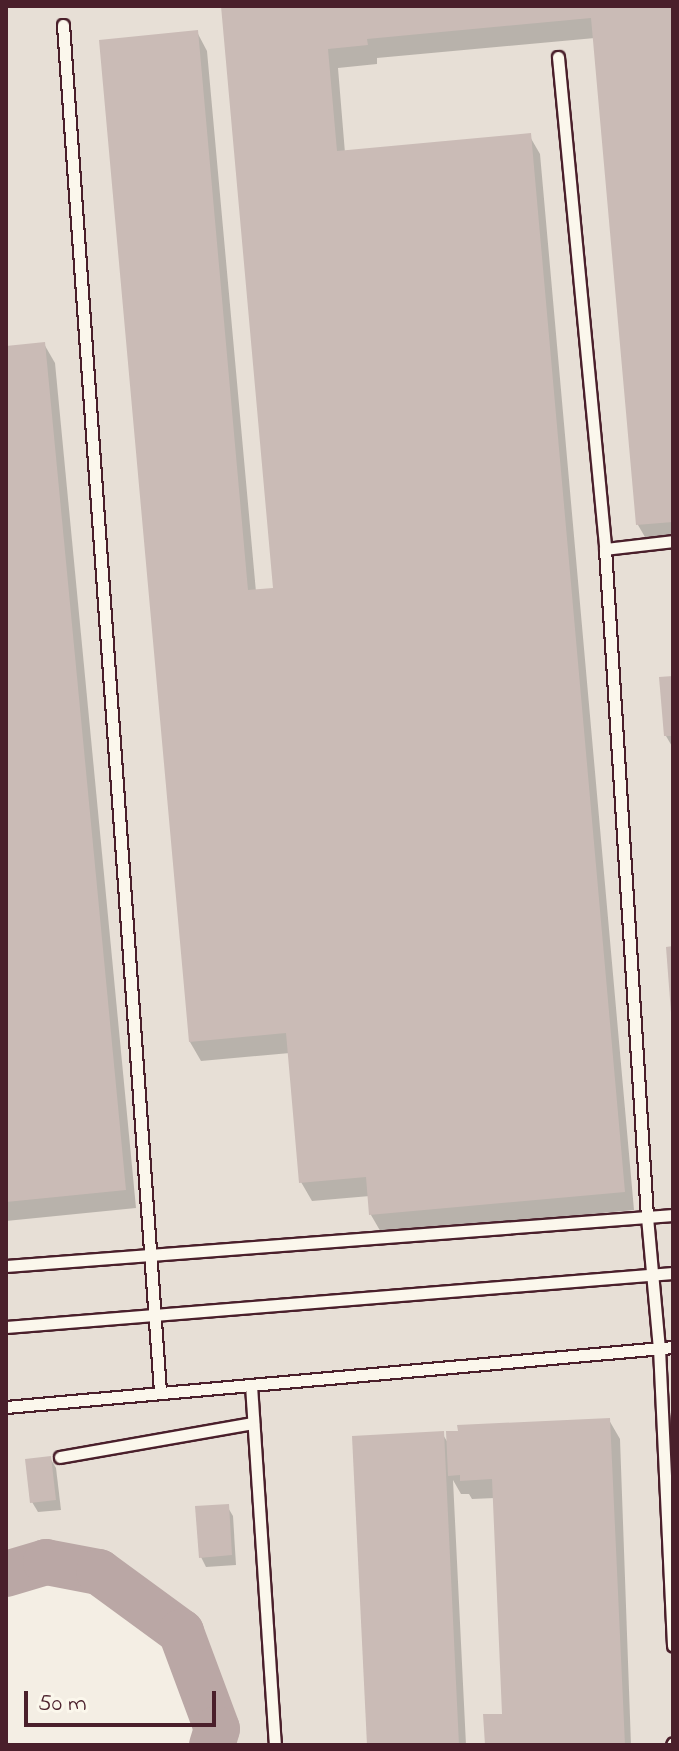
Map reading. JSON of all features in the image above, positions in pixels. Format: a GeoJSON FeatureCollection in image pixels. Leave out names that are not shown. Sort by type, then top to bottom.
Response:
{"type":"FeatureCollection","features":[{"type":"Feature","properties":{"kind":"lane"},"geometry":{"type":"LineString","coordinates":[[63,25],[160,1393]]}},
{"type":"Feature","properties":{"kind":"lane"},"geometry":{"type":"LineString","coordinates":[[558,57],[605,549],[647,1217],[659,1348],[673,1646]]}},
{"type":"Feature","properties":{"kind":"lane"},"geometry":{"type":"LineString","coordinates":[[605,549],[673,541]]}},
{"type":"Feature","properties":{"kind":"lane"},"geometry":{"type":"LineString","coordinates":[[6,1266],[673,1215]]}},
{"type":"Feature","properties":{"kind":"lane"},"geometry":{"type":"LineString","coordinates":[[6,1327],[673,1273]]}},
{"type":"Feature","properties":{"kind":"lane"},"geometry":{"type":"LineString","coordinates":[[6,1407],[673,1347]]}},
{"type":"Feature","properties":{"kind":"lane"},"geometry":{"type":"LineString","coordinates":[[251,1385],[275,1745]]}},
{"type":"Feature","properties":{"kind":"lane"},"geometry":{"type":"LineString","coordinates":[[60,1457],[253,1423]]}},
{"type":"Feature","properties":{"kind":"shaded area"},"geometry":{"type":"Polygon","coordinates":[[[6,6],[673,6],[673,1745],[216,1745],[204,1701],[137,1603],[66,1562],[6,1558],[6,6]]]}},
{"type":"Feature","properties":{"kind":"building"},"geometry":{"type":"Polygon","coordinates":[[[221,6],[673,6],[673,522],[636,525],[591,18],[367,39],[368,45],[328,49],[337,151],[531,133],[625,1192],[369,1215],[366,1177],[299,1183],[286,1033],[189,1042],[99,40],[198,30],[248,590],[273,588],[221,6]]]}},
{"type":"Feature","properties":{"kind":"building"},"geometry":{"type":"Polygon","coordinates":[[[45,342],[126,1190],[6,1202],[6,346],[45,342]]]}},
{"type":"Feature","properties":{"kind":"building"},"geometry":{"type":"Polygon","coordinates":[[[673,676],[673,736],[664,736],[659,677],[673,676]]]}},
{"type":"Feature","properties":{"kind":"building"},"geometry":{"type":"Polygon","coordinates":[[[673,946],[673,1013],[671,1013],[666,947],[673,946]]]}},
{"type":"Feature","properties":{"kind":"building"},"geometry":{"type":"Polygon","coordinates":[[[610,1418],[625,1745],[485,1745],[483,1714],[502,1714],[492,1479],[460,1481],[460,1475],[448,1476],[446,1431],[458,1431],[457,1425],[610,1418]]]}},
{"type":"Feature","properties":{"kind":"building"},"geometry":{"type":"Polygon","coordinates":[[[444,1431],[459,1745],[367,1745],[352,1436],[444,1431]]]}},
{"type":"Feature","properties":{"kind":"building"},"geometry":{"type":"Polygon","coordinates":[[[51,1456],[56,1500],[30,1503],[25,1459],[51,1456]]]}},
{"type":"Feature","properties":{"kind":"building"},"geometry":{"type":"Polygon","coordinates":[[[229,1504],[232,1555],[199,1558],[195,1506],[229,1504]]]}},
{"type":"Feature","properties":{"kind":"waterway"},"geometry":{"type":"LineString","coordinates":[[6,1574],[46,1562],[99,1572],[181,1632],[217,1729],[212,1745]]}}]}
